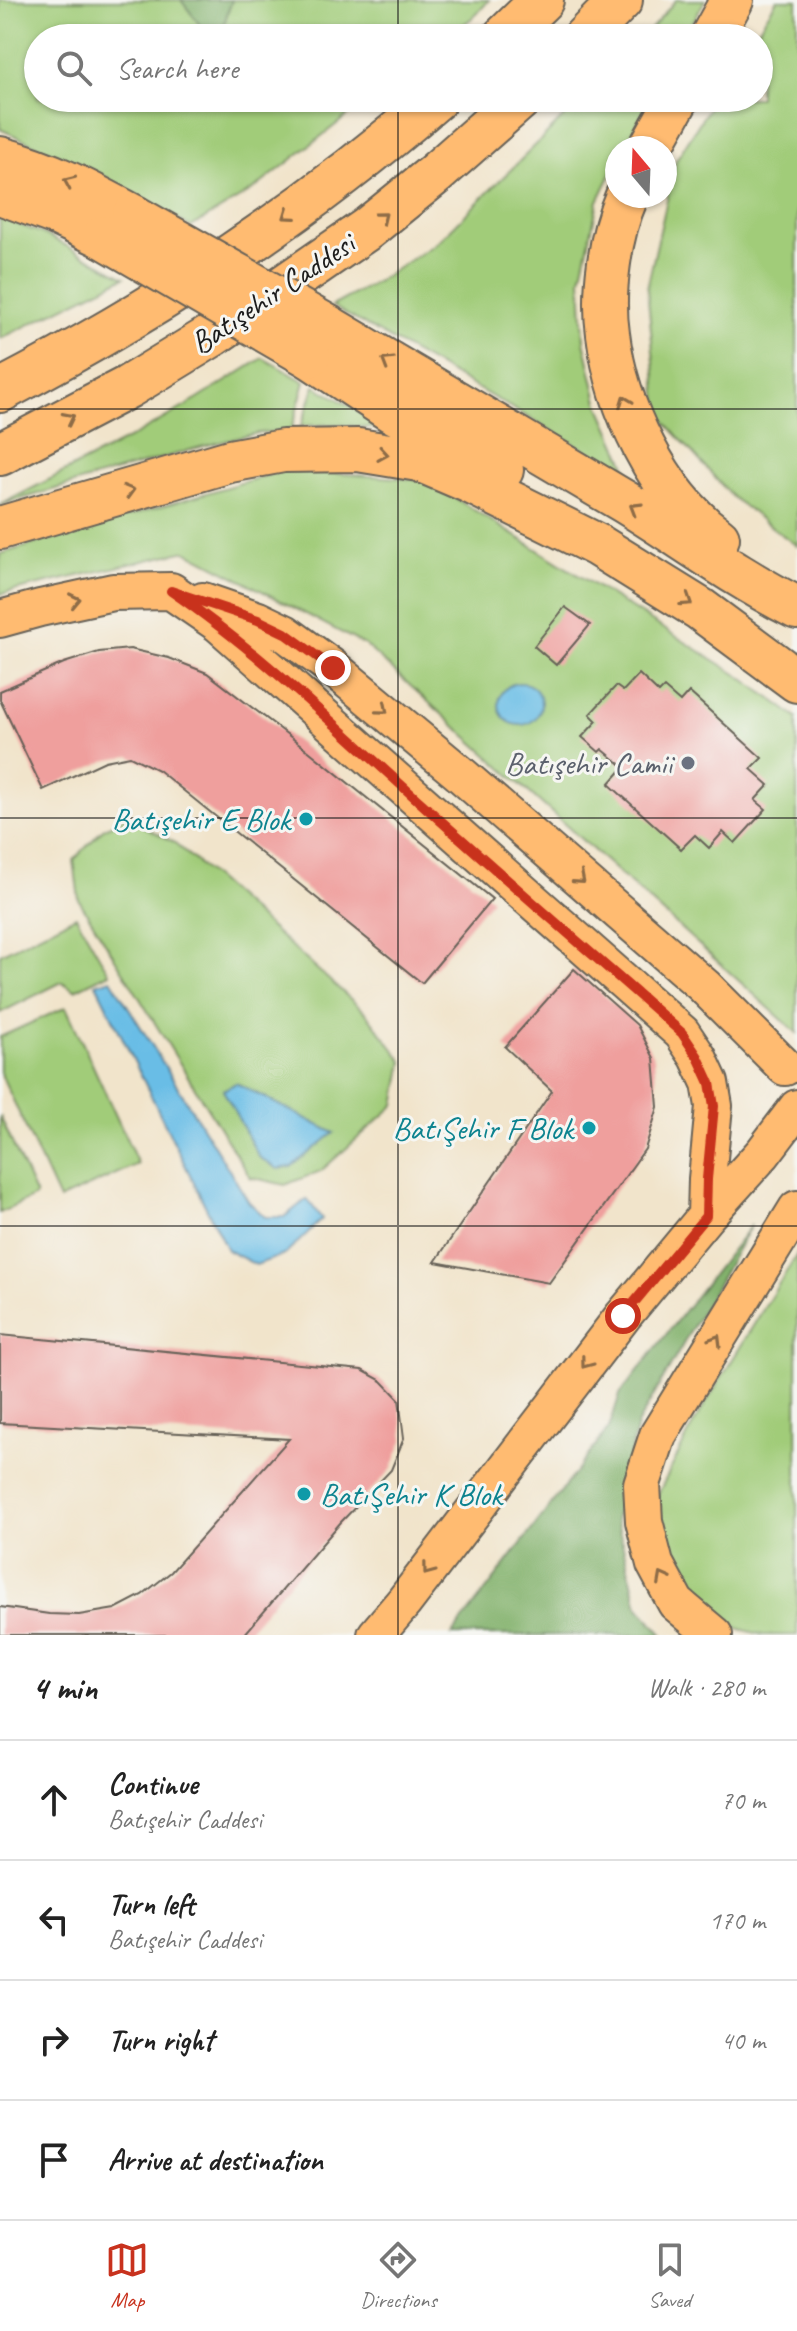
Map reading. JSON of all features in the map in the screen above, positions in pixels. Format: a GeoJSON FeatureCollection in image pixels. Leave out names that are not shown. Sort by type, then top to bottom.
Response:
{"type":"FeatureCollection","features":[{"type":"Feature","properties":{"kind":"highway"},"geometry":{"type":"LineString","coordinates":[[517,24],[542,0]]}},
{"type":"Feature","properties":{"kind":"highway"},"geometry":{"type":"LineString","coordinates":[[598,24],[621,0]]}},
{"type":"Feature","properties":{"kind":"highway"},"geometry":{"type":"LineString","coordinates":[[719,24],[732,0]]}},
{"type":"Feature","properties":{"kind":"highway","name":"Batışehir Caddesi"},"geometry":{"type":"LineString","coordinates":[[0,391],[82,348],[235,253],[335,182],[421,112]]}},
{"type":"Feature","properties":{"kind":"highway","name":"Batışehir Caddesi"},"geometry":{"type":"LineString","coordinates":[[0,454],[128,387],[213,335],[367,229],[505,112]]}},
{"type":"Feature","properties":{"kind":"highway"},"geometry":{"type":"LineString","coordinates":[[657,136],[670,112]]}},
{"type":"Feature","properties":{"kind":"highway"},"geometry":{"type":"LineString","coordinates":[[0,158],[36,168],[79,187],[118,226],[319,342],[603,488],[763,591],[797,608]]}},
{"type":"Feature","properties":{"kind":"highway"},"geometry":{"type":"LineString","coordinates":[[0,193],[57,214],[118,226]]}},
{"type":"Feature","properties":{"kind":"highway"},"geometry":{"type":"LineString","coordinates":[[621,208],[610,260],[607,331],[616,376],[634,425],[655,467],[676,498],[702,527],[744,558],[797,608]]}},
{"type":"Feature","properties":{"kind":"highway"},"geometry":{"type":"LineString","coordinates":[[319,342],[392,411],[494,465],[548,501],[597,545]]}},
{"type":"Feature","properties":{"kind":"highway"},"geometry":{"type":"LineString","coordinates":[[0,528],[230,461],[283,451],[358,450],[419,460],[597,545],[700,609],[797,681]]}},
{"type":"Feature","properties":{"kind":"main road"},"geometry":{"type":"LineString","coordinates":[[0,619],[113,592],[171,591],[285,633],[333,668],[458,772],[704,986],[785,1067]]}},
{"type":"Feature","properties":{"kind":"main road"},"geometry":{"type":"LineString","coordinates":[[171,591],[219,624],[682,1033],[710,1083],[714,1106],[706,1216]]}},
{"type":"Feature","properties":{"kind":"main road"},"geometry":{"type":"LineString","coordinates":[[376,1635],[623,1316],[763,1153],[797,1108]]}},
{"type":"Feature","properties":{"kind":"main road"},"geometry":{"type":"LineString","coordinates":[[714,1635],[676,1603],[655,1564],[644,1521],[642,1484],[658,1435],[797,1209]]}},
{"type":"Feature","properties":{"kind":"green space"},"geometry":{"type":"Polygon","coordinates":[[[0,0],[181,0],[199,24],[24,24],[24,112],[352,112],[253,190],[191,227],[100,174],[0,129],[0,0]]]}},
{"type":"Feature","properties":{"kind":"green space"},"geometry":{"type":"Polygon","coordinates":[[[181,0],[232,0],[224,24],[199,24],[181,0]]]}},
{"type":"Feature","properties":{"kind":"green space"},"geometry":{"type":"Polygon","coordinates":[[[232,0],[489,0],[464,24],[224,24],[232,0]]]}},
{"type":"Feature","properties":{"kind":"green space"},"geometry":{"type":"Polygon","coordinates":[[[676,0],[705,0],[692,24],[655,24],[676,0]]]}},
{"type":"Feature","properties":{"kind":"green space"},"geometry":{"type":"Polygon","coordinates":[[[777,0],[797,0],[797,546],[733,498],[659,415],[647,288],[665,208],[677,208],[677,158],[706,112],[773,112],[773,24],[762,24],[777,0]]]}},
{"type":"Feature","properties":{"kind":"green space"},"geometry":{"type":"Polygon","coordinates":[[[569,112],[643,112],[630,136],[605,136],[605,187],[598,201],[581,279],[584,341],[598,402],[630,475],[332,306],[438,242],[569,112]]]}},
{"type":"Feature","properties":{"kind":"green space"},"geometry":{"type":"Polygon","coordinates":[[[0,218],[44,234],[125,277],[0,339],[0,218]]]}},
{"type":"Feature","properties":{"kind":"green space"},"geometry":{"type":"Polygon","coordinates":[[[263,358],[305,382],[291,430],[258,433],[204,446],[0,505],[128,439],[263,358]]]}},
{"type":"Feature","properties":{"kind":"green space"},"geometry":{"type":"Polygon","coordinates":[[[315,386],[380,423],[379,429],[336,424],[301,426],[315,386]]]}},
{"type":"Feature","properties":{"kind":"green space"},"geometry":{"type":"Polygon","coordinates":[[[285,470],[426,480],[741,677],[797,718],[797,1033],[365,645],[186,551],[0,594],[0,554],[285,470]]]}},
{"type":"Feature","properties":{"kind":"green space"},"geometry":{"type":"Polygon","coordinates":[[[126,817],[174,842],[365,1012],[403,1061],[395,1105],[321,1171],[285,1185],[250,1177],[79,900],[74,860],[103,829],[126,817]]]}},
{"type":"Feature","properties":{"kind":"green space"},"geometry":{"type":"Polygon","coordinates":[[[76,916],[109,973],[75,990],[62,982],[0,1013],[0,954],[76,916]]]}},
{"type":"Feature","properties":{"kind":"green space"},"geometry":{"type":"Polygon","coordinates":[[[66,1007],[138,1164],[59,1200],[0,1072],[0,1037],[66,1007]]]}},
{"type":"Feature","properties":{"kind":"green space"},"geometry":{"type":"Polygon","coordinates":[[[0,1116],[36,1196],[0,1213],[0,1116]]]}},
{"type":"Feature","properties":{"kind":"green space"},"geometry":{"type":"Polygon","coordinates":[[[751,1225],[637,1425],[616,1518],[638,1606],[663,1635],[452,1635],[609,1428],[620,1394],[751,1225]]]}},
{"type":"Feature","properties":{"kind":"green space"},"geometry":{"type":"Polygon","coordinates":[[[797,1254],[797,1635],[763,1635],[729,1626],[691,1597],[662,1546],[658,1494],[695,1421],[797,1254]]]}},
{"type":"Feature","properties":{"kind":"water"},"geometry":{"type":"Polygon","coordinates":[[[520,683],[535,689],[541,704],[535,719],[520,725],[505,719],[499,704],[505,689],[520,683]]]}},
{"type":"Feature","properties":{"kind":"water"},"geometry":{"type":"Polygon","coordinates":[[[111,979],[249,1202],[265,1217],[284,1217],[307,1199],[322,1219],[286,1254],[256,1265],[227,1250],[96,984],[111,979]]]}},
{"type":"Feature","properties":{"kind":"water"},"geometry":{"type":"Polygon","coordinates":[[[236,1083],[334,1133],[291,1167],[278,1169],[259,1157],[223,1090],[236,1083]]]}},
{"type":"Feature","properties":{"kind":"building"},"geometry":{"type":"Polygon","coordinates":[[[565,607],[590,625],[556,665],[534,646],[565,607]]]}},
{"type":"Feature","properties":{"kind":"building","name":"Batışehir E Blok"},"geometry":{"type":"Polygon","coordinates":[[[130,649],[169,658],[207,673],[492,899],[422,983],[158,770],[130,756],[105,761],[43,790],[0,700],[0,691],[64,663],[99,652],[130,649]]]}},
{"type":"Feature","properties":{"kind":"building","name":"Batışehir Camii"},"geometry":{"type":"Polygon","coordinates":[[[639,674],[659,693],[664,688],[680,702],[689,692],[762,758],[751,769],[769,785],[755,800],[766,809],[735,843],[723,832],[709,848],[695,835],[681,849],[609,784],[624,767],[582,737],[597,721],[590,714],[616,686],[623,691],[639,674]]]}},
{"type":"Feature","properties":{"kind":"building","name":"BatıŞehir F Blok"},"geometry":{"type":"Polygon","coordinates":[[[574,969],[637,1025],[654,1058],[658,1107],[645,1149],[549,1283],[435,1262],[552,1091],[505,1047],[574,969]]]}},
{"type":"Feature","properties":{"kind":"building","name":"BatıŞehir K Blok"},"geometry":{"type":"Polygon","coordinates":[[[0,1335],[362,1370],[382,1381],[399,1399],[404,1438],[391,1470],[341,1522],[244,1635],[0,1635],[0,1607],[79,1615],[115,1609],[142,1595],[171,1572],[289,1439],[0,1423],[0,1335]]]}},
{"type":"Feature","properties":{"kind":"place","name":"Batışehir Camii"},"geometry":{"type":"Point","coordinates":[688,763]}},
{"type":"Feature","properties":{"kind":"place","name":"Batışehir E Blok"},"geometry":{"type":"Point","coordinates":[306,819]}},
{"type":"Feature","properties":{"kind":"place","name":"BatıŞehir F Blok"},"geometry":{"type":"Point","coordinates":[589,1128]}},
{"type":"Feature","properties":{"kind":"place","name":"BatıŞehir K Blok"},"geometry":{"type":"Point","coordinates":[304,1494]}},
{"type":"Feature","properties":{"kind":"route"},"geometry":{"type":"LineString","coordinates":[[333,668],[285,633],[258,620],[171,591],[219,624],[615,973],[682,1033],[698,1057],[710,1083],[714,1106],[706,1216],[623,1316]]}}]}
